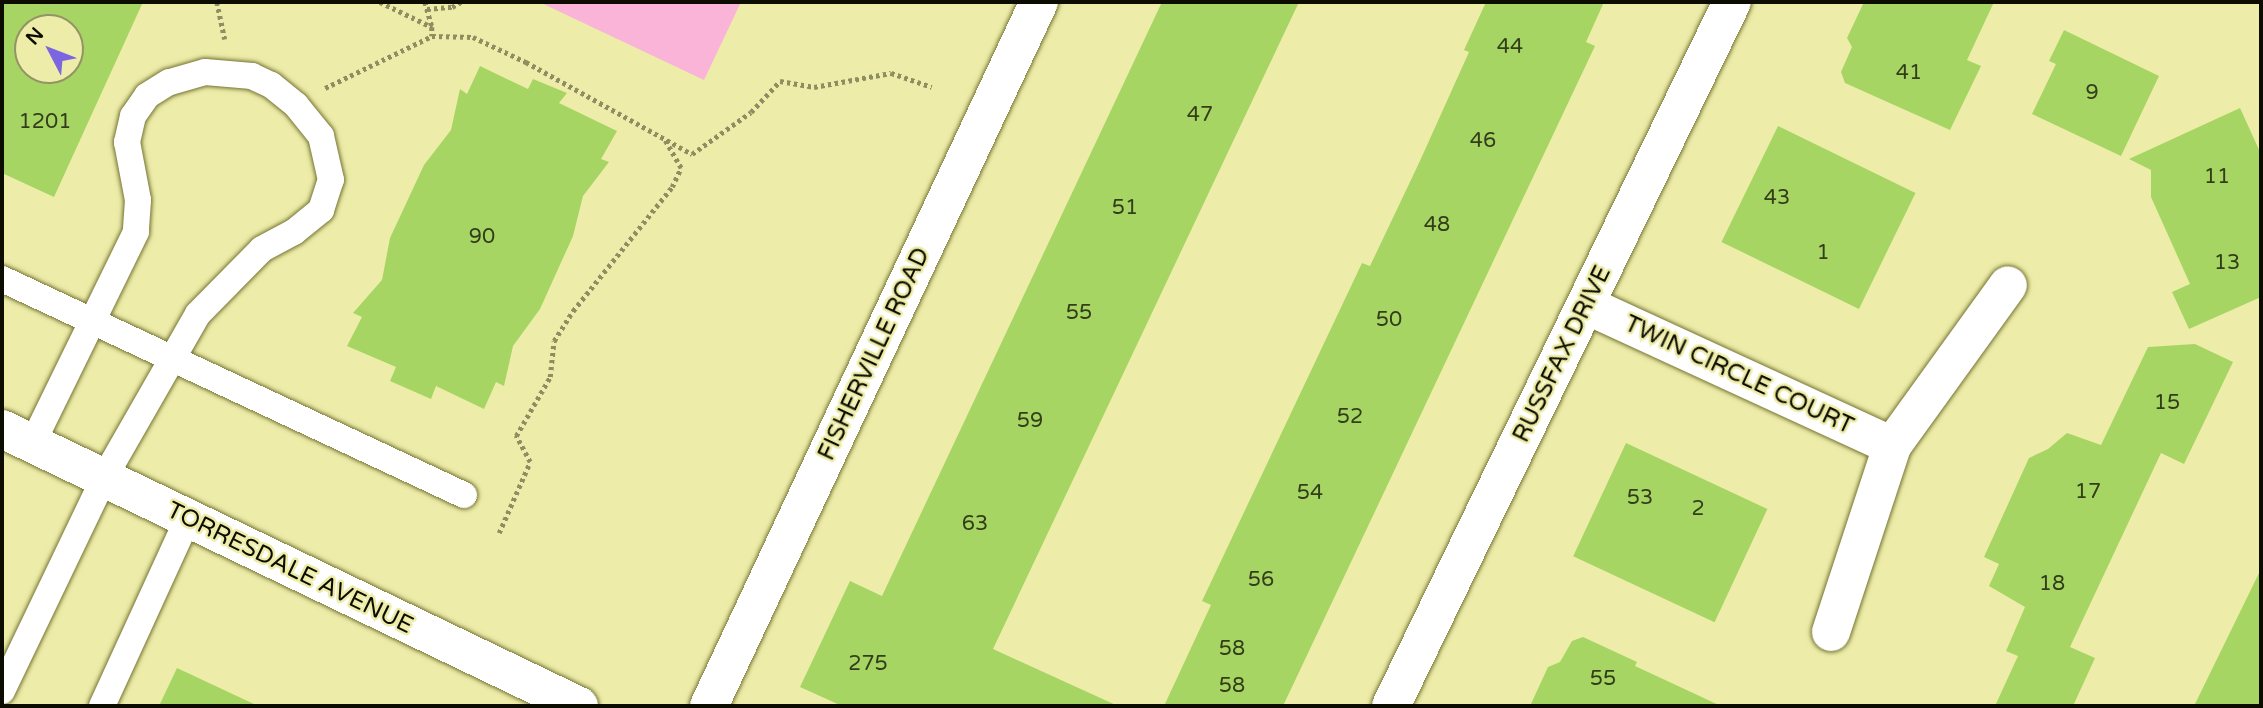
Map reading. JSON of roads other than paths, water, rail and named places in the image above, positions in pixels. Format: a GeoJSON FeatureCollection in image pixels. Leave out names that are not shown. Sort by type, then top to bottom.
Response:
{"type":"FeatureCollection","features":[{"type":"Feature","properties":{"kind":"street","name":"FISHERVILLE ROAD"},"geometry":{"type":"LineString","coordinates":[[709,706],[1039,2]]}},
{"type":"Feature","properties":{"kind":"street","name":"RUSSFAX DRIVE"},"geometry":{"type":"LineString","coordinates":[[1391,706],[1732,2]]}},
{"type":"Feature","properties":{"kind":"street"},"geometry":{"type":"LineString","coordinates":[[1831,632],[1892,446],[2008,285]]}},
{"type":"Feature","properties":{"kind":"street","name":"TWIN CIRCLE COURT"},"geometry":{"type":"LineString","coordinates":[[1586,305],[1892,446]]}},
{"type":"Feature","properties":{"kind":"street","name":"TORRESDALE AVENUE"},"geometry":{"type":"LineString","coordinates":[[17,436],[579,706]]}},
{"type":"Feature","properties":{"kind":"lane"},"geometry":{"type":"LineString","coordinates":[[2,691],[104,478],[198,314],[262,249],[295,232],[321,210],[331,180],[321,136],[296,105],[271,85],[251,76],[205,72],[169,82],[147,96],[133,116],[127,142],[138,200],[136,232],[96,321],[17,436]]}},
{"type":"Feature","properties":{"kind":"lane"},"geometry":{"type":"LineString","coordinates":[[2,279],[464,495]]}},
{"type":"Feature","properties":{"kind":"lane"},"geometry":{"type":"LineString","coordinates":[[102,706],[188,518]]}}]}
